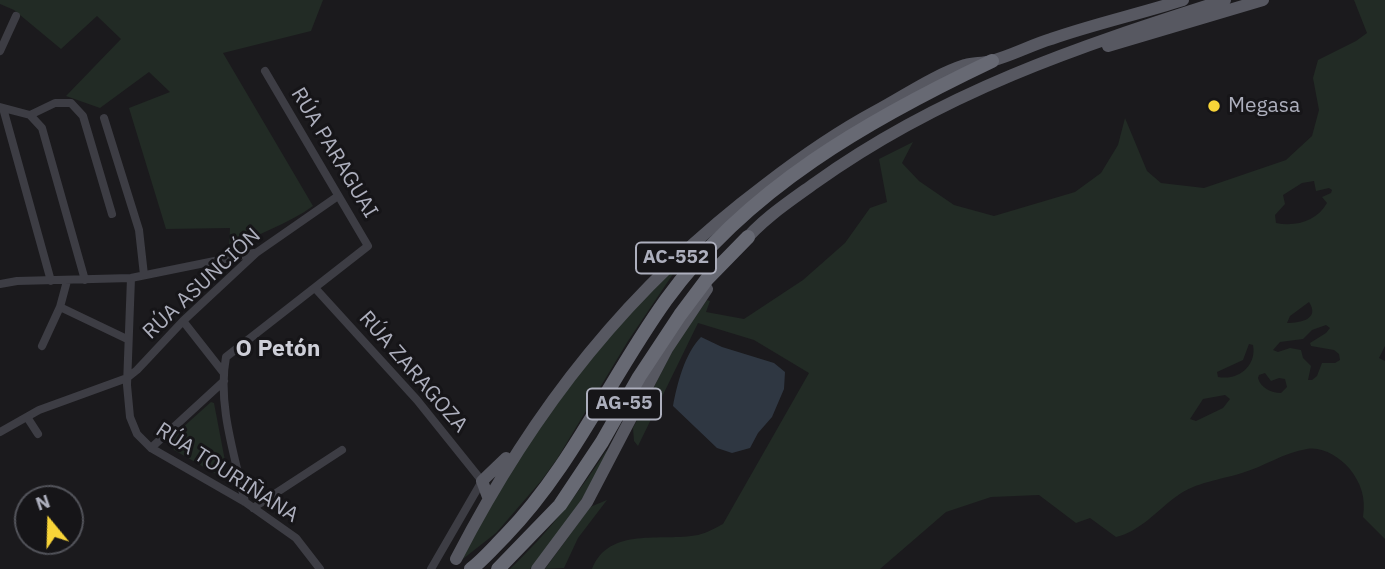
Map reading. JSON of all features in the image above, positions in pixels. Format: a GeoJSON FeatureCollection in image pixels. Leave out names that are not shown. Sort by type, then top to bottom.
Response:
{"type":"FeatureCollection","features":[{"type":"Feature","properties":{"kind":"highway","name":"AG-55"},"geometry":{"type":"LineString","coordinates":[[471,569],[542,494],[585,431],[666,301],[693,265],[721,236],[786,180],[838,143],[936,88],[992,61]]}},
{"type":"Feature","properties":{"kind":"highway","name":"AG-55"},"geometry":{"type":"LineString","coordinates":[[498,569],[560,505],[680,315],[707,279],[748,237]]}},
{"type":"Feature","properties":{"kind":"main road","name":"AC-552"},"geometry":{"type":"LineString","coordinates":[[456,559],[488,497],[520,446],[578,365],[668,265],[735,207],[815,147],[861,119],[965,65],[992,61],[1154,0]]}},
{"type":"Feature","properties":{"kind":"main road","name":"AC-552"},"geometry":{"type":"LineString","coordinates":[[1053,38],[1183,0]]}},
{"type":"Feature","properties":{"kind":"main road","name":"AC-552"},"geometry":{"type":"LineString","coordinates":[[537,569],[587,502],[667,349],[710,285],[748,237],[790,202],[836,168],[933,112],[1001,78],[1083,46],[1224,0]]}},
{"type":"Feature","properties":{"kind":"main road","name":"AC-552"},"geometry":{"type":"LineString","coordinates":[[1001,78],[1263,0]]}},
{"type":"Feature","properties":{"kind":"main road"},"geometry":{"type":"LineString","coordinates":[[488,497],[482,481],[520,446]]}},
{"type":"Feature","properties":{"kind":"street"},"geometry":{"type":"LineString","coordinates":[[0,51],[16,16]]}},
{"type":"Feature","properties":{"kind":"street","name":"RÚA PARAGUAI"},"geometry":{"type":"LineString","coordinates":[[151,448],[223,376],[226,357],[368,246],[265,71]]}},
{"type":"Feature","properties":{"kind":"street"},"geometry":{"type":"LineString","coordinates":[[30,115],[55,103],[71,103],[83,116],[112,214]]}},
{"type":"Feature","properties":{"kind":"street"},"geometry":{"type":"LineString","coordinates":[[2,107],[30,115],[42,128],[85,280]]}},
{"type":"Feature","properties":{"kind":"street"},"geometry":{"type":"LineString","coordinates":[[2,107],[51,281]]}},
{"type":"Feature","properties":{"kind":"street"},"geometry":{"type":"LineString","coordinates":[[104,118],[139,230],[144,275]]}},
{"type":"Feature","properties":{"kind":"street","name":"RÚA ASUNCIÓN"},"geometry":{"type":"LineString","coordinates":[[127,378],[183,321],[257,253],[338,196]]}},
{"type":"Feature","properties":{"kind":"street"},"geometry":{"type":"LineString","coordinates":[[0,284],[18,281],[131,278],[257,253]]}},
{"type":"Feature","properties":{"kind":"street","name":"RÚA TOURIÑANA"},"geometry":{"type":"LineString","coordinates":[[131,278],[127,378],[130,417],[137,434],[151,448],[245,502],[296,538],[320,569]]}},
{"type":"Feature","properties":{"kind":"street"},"geometry":{"type":"LineString","coordinates":[[42,346],[60,307],[67,281]]}},
{"type":"Feature","properties":{"kind":"street","name":"RÚA ZARAGOZA"},"geometry":{"type":"LineString","coordinates":[[315,288],[417,400],[482,481]]}},
{"type":"Feature","properties":{"kind":"street"},"geometry":{"type":"LineString","coordinates":[[60,307],[127,339]]}},
{"type":"Feature","properties":{"kind":"street"},"geometry":{"type":"LineString","coordinates":[[183,321],[223,376],[225,406],[245,502]]}},
{"type":"Feature","properties":{"kind":"street"},"geometry":{"type":"LineString","coordinates":[[0,432],[27,417],[127,378]]}},
{"type":"Feature","properties":{"kind":"street"},"geometry":{"type":"LineString","coordinates":[[27,417],[38,434]]}},
{"type":"Feature","properties":{"kind":"street"},"geometry":{"type":"LineString","coordinates":[[253,508],[342,450]]}},
{"type":"Feature","properties":{"kind":"street"},"geometry":{"type":"LineString","coordinates":[[430,569],[482,481]]}},
{"type":"Feature","properties":{"kind":"shaded area"},"geometry":{"type":"Polygon","coordinates":[[[0,0],[323,0],[311,31],[223,53],[313,206],[229,252],[230,228],[166,229],[129,108],[170,92],[149,72],[100,108],[66,96],[121,39],[97,16],[61,49],[14,10],[0,4],[0,0]]]}},
{"type":"Feature","properties":{"kind":"shaded area"},"geometry":{"type":"Polygon","coordinates":[[[1354,0],[1385,0],[1385,346],[1379,358],[1385,361],[1385,539],[1363,517],[1362,491],[1349,468],[1330,453],[1313,449],[1291,453],[1250,470],[1192,487],[1141,525],[1116,537],[1090,518],[1076,523],[1039,495],[991,497],[946,512],[880,569],[592,569],[600,555],[623,541],[698,535],[723,524],[809,373],[754,340],[698,323],[638,446],[634,441],[633,428],[676,344],[707,300],[710,301],[706,312],[744,319],[803,280],[845,243],[870,208],[887,202],[879,159],[913,142],[902,163],[919,181],[954,205],[994,216],[1075,192],[1101,173],[1118,145],[1125,118],[1147,171],[1161,183],[1204,188],[1286,160],[1312,136],[1319,110],[1313,78],[1318,60],[1367,33],[1354,0]],[[1314,181],[1302,183],[1283,195],[1285,204],[1275,215],[1276,223],[1305,221],[1318,214],[1327,203],[1322,197],[1332,190],[1329,188],[1316,191],[1314,181]],[[1309,302],[1290,316],[1287,323],[1303,321],[1311,316],[1312,308],[1309,302]],[[1326,325],[1312,330],[1303,339],[1280,342],[1273,350],[1301,350],[1303,358],[1311,366],[1308,380],[1317,376],[1322,363],[1335,363],[1340,360],[1339,354],[1334,350],[1311,346],[1310,343],[1330,328],[1326,325]],[[1249,344],[1243,360],[1217,372],[1218,377],[1233,377],[1245,370],[1252,359],[1253,345],[1249,344]],[[1265,373],[1258,378],[1266,389],[1273,392],[1281,393],[1287,387],[1285,379],[1271,381],[1265,373]],[[1225,395],[1203,399],[1190,419],[1196,421],[1223,408],[1230,399],[1225,395]]]}},
{"type":"Feature","properties":{"kind":"shaded area"},"geometry":{"type":"Polygon","coordinates":[[[669,272],[673,274],[628,341],[557,459],[496,533],[459,562],[520,454],[596,351],[669,272]]]}},
{"type":"Feature","properties":{"kind":"shaded area"},"geometry":{"type":"Polygon","coordinates":[[[701,337],[722,347],[774,363],[785,372],[784,389],[772,417],[758,433],[750,448],[732,453],[717,448],[673,406],[686,360],[701,337]]]}},
{"type":"Feature","properties":{"kind":"shaded area"},"geometry":{"type":"Polygon","coordinates":[[[211,402],[214,403],[226,466],[224,472],[216,474],[174,450],[171,444],[171,438],[211,402]]]}},
{"type":"Feature","properties":{"kind":"shaded area"},"geometry":{"type":"Polygon","coordinates":[[[606,451],[609,452],[583,498],[530,569],[510,569],[562,513],[606,451]]]}},
{"type":"Feature","properties":{"kind":"shaded area"},"geometry":{"type":"Polygon","coordinates":[[[607,500],[578,538],[564,568],[545,569],[590,507],[607,500]]]}},
{"type":"Feature","properties":{"kind":"place","name":"Megasa"},"geometry":{"type":"Point","coordinates":[1214,106]}},
{"type":"Feature","properties":{"kind":"district","name":"O Petón"},"geometry":{"type":"Point","coordinates":[278,349]}}]}
